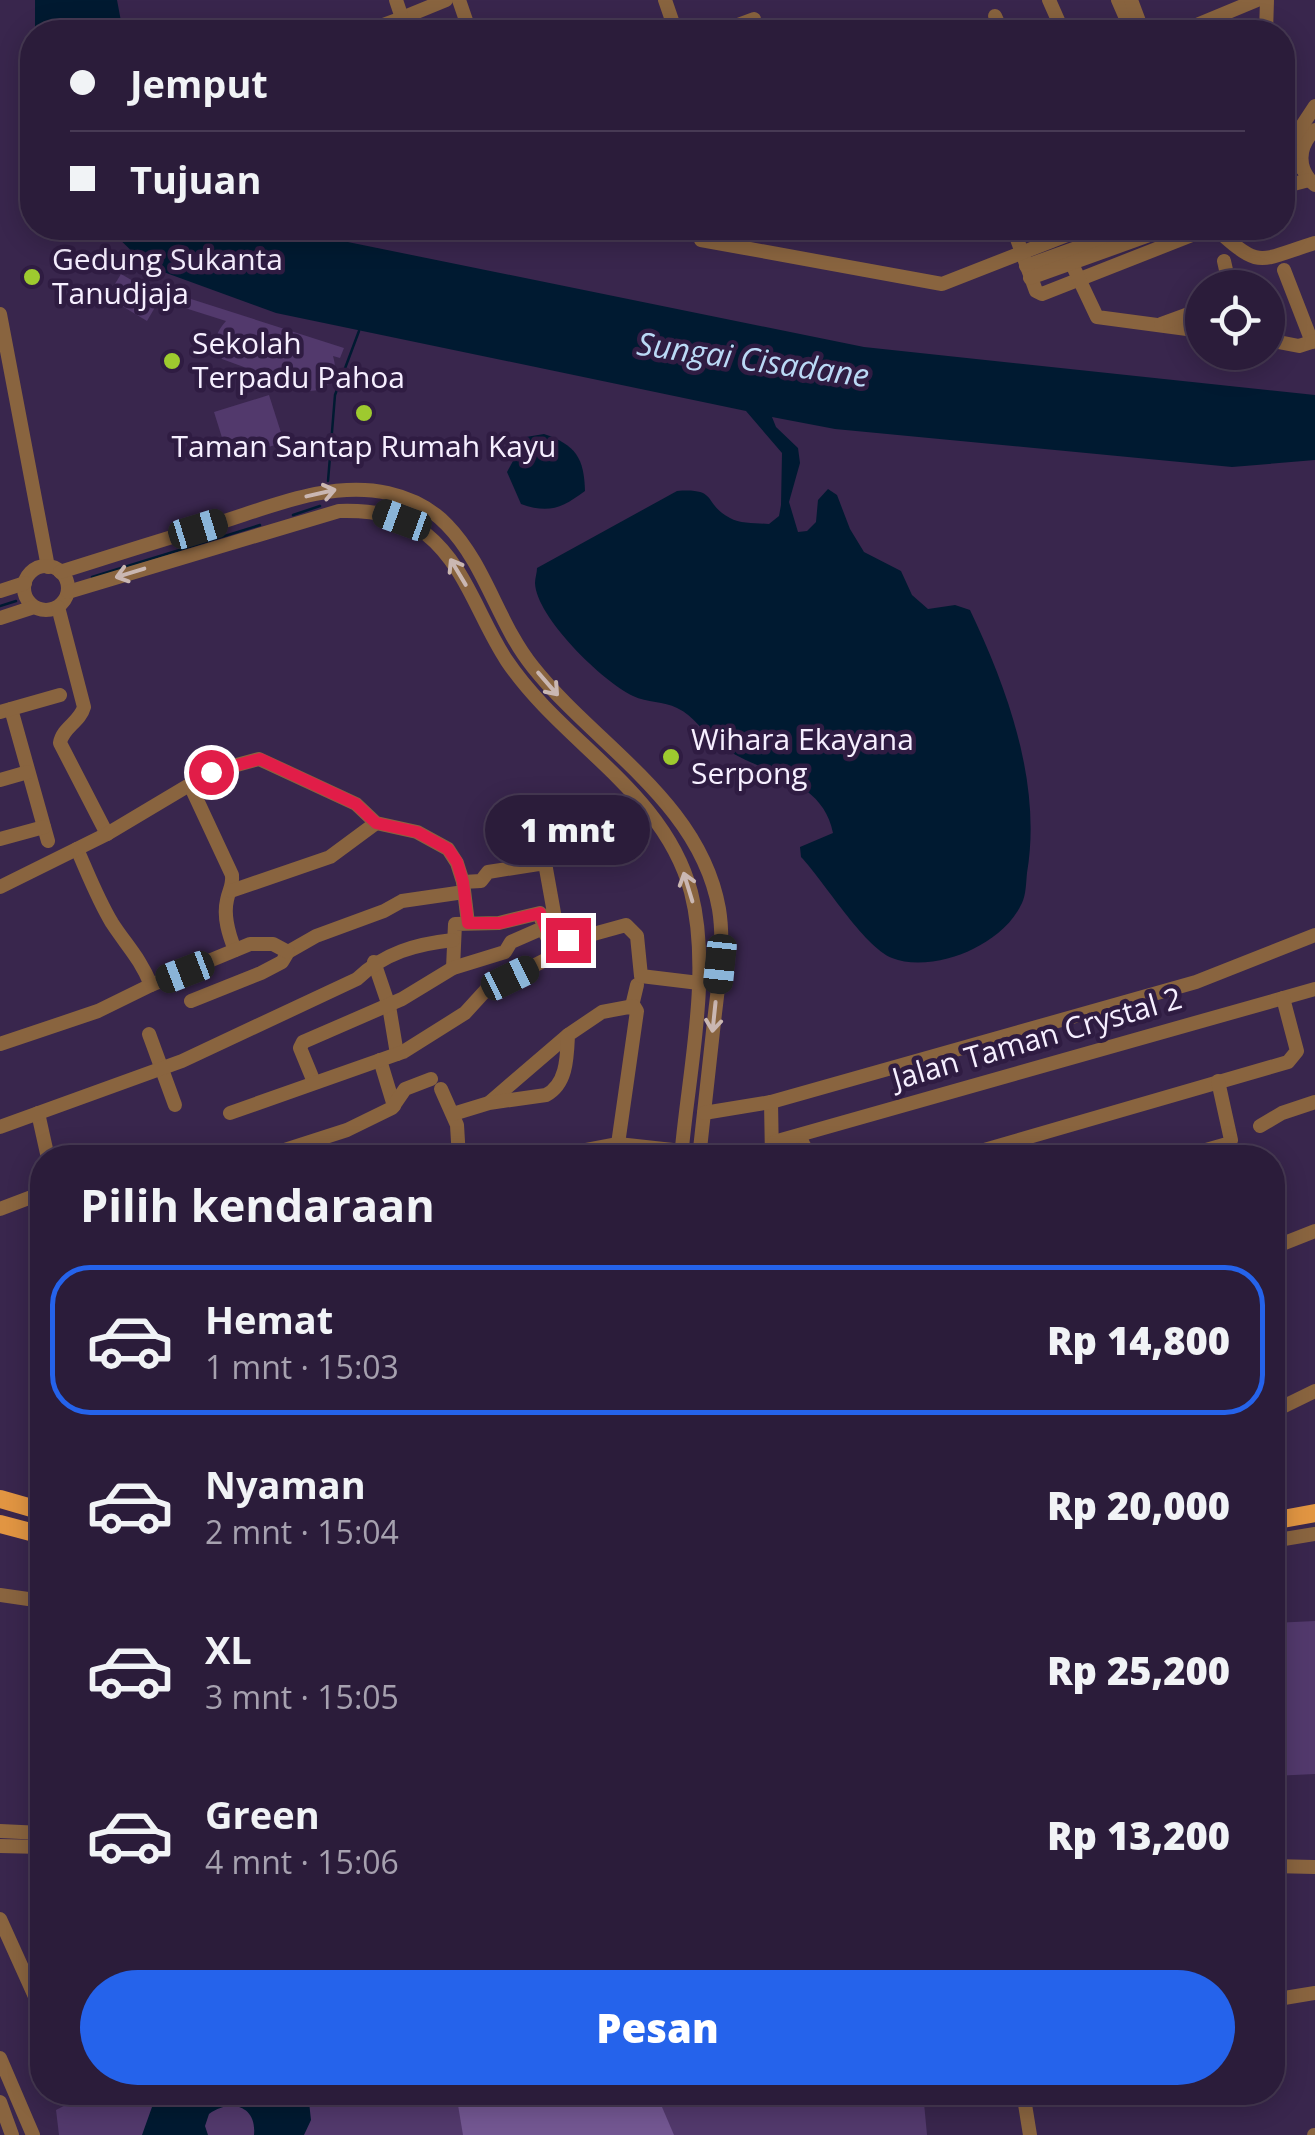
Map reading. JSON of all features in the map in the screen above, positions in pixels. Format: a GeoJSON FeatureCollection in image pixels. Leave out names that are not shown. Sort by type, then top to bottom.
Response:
{"type":"FeatureCollection","features":[{"type":"Feature","properties":{"kind":"main road"},"geometry":{"type":"LineString","coordinates":[[0,1499],[30,1508]]}},
{"type":"Feature","properties":{"kind":"main road"},"geometry":{"type":"LineString","coordinates":[[1285,1518],[1315,1514]]}},
{"type":"Feature","properties":{"kind":"main road"},"geometry":{"type":"LineString","coordinates":[[0,1524],[30,1532]]}},
{"type":"Feature","properties":{"kind":"street"},"geometry":{"type":"LineString","coordinates":[[405,20],[446,0]]}},
{"type":"Feature","properties":{"kind":"street"},"geometry":{"type":"LineString","coordinates":[[1209,20],[1257,0]]}},
{"type":"Feature","properties":{"kind":"street"},"geometry":{"type":"LineString","coordinates":[[995,16],[997,20]]}},
{"type":"Feature","properties":{"kind":"street"},"geometry":{"type":"LineString","coordinates":[[1312,182],[1301,165],[1315,106]]}},
{"type":"Feature","properties":{"kind":"street"},"geometry":{"type":"LineString","coordinates":[[1295,167],[1301,165]]}},
{"type":"Feature","properties":{"kind":"street"},"geometry":{"type":"LineString","coordinates":[[700,240],[942,284],[1026,266],[1071,262],[1134,240]]}},
{"type":"Feature","properties":{"kind":"street"},"geometry":{"type":"LineString","coordinates":[[1017,240],[1038,294],[1078,282],[1180,240]]}},
{"type":"Feature","properties":{"kind":"street"},"geometry":{"type":"LineString","coordinates":[[1026,266],[1066,240]]}},
{"type":"Feature","properties":{"kind":"street"},"geometry":{"type":"LineString","coordinates":[[1026,266],[1099,240]]}},
{"type":"Feature","properties":{"kind":"street"},"geometry":{"type":"LineString","coordinates":[[1228,240],[1244,254],[1261,259],[1315,242]]}},
{"type":"Feature","properties":{"kind":"street"},"geometry":{"type":"LineString","coordinates":[[1224,261],[1226,270]]}},
{"type":"Feature","properties":{"kind":"street"},"geometry":{"type":"LineString","coordinates":[[1071,262],[1097,317],[1185,329]]}},
{"type":"Feature","properties":{"kind":"street"},"geometry":{"type":"LineString","coordinates":[[1285,272],[1314,341],[1299,346],[1285,343]]}},
{"type":"Feature","properties":{"kind":"street"},"geometry":{"type":"LineString","coordinates":[[0,314],[54,569],[67,580],[68,592],[58,607],[44,610],[27,600],[25,584]]}},
{"type":"Feature","properties":{"kind":"street"},"geometry":{"type":"LineString","coordinates":[[1160,325],[1185,315]]}},
{"type":"Feature","properties":{"kind":"street"},"geometry":{"type":"LineString","coordinates":[[0,592],[25,584],[35,570],[82,565],[338,490],[389,494],[433,513],[450,527],[469,553],[512,637],[532,666],[564,702],[622,755],[674,814],[700,855],[718,910],[720,964],[700,1145]]}},
{"type":"Feature","properties":{"kind":"street"},"geometry":{"type":"LineString","coordinates":[[269,508],[278,528]]}},
{"type":"Feature","properties":{"kind":"street"},"geometry":{"type":"LineString","coordinates":[[68,592],[339,511],[381,513],[422,531],[440,546],[454,563],[495,642],[521,680],[642,802],[689,886],[700,936],[699,983],[682,1145]]}},
{"type":"Feature","properties":{"kind":"street"},"geometry":{"type":"LineString","coordinates":[[82,565],[76,578],[88,586]]}},
{"type":"Feature","properties":{"kind":"street"},"geometry":{"type":"LineString","coordinates":[[0,618],[34,607]]}},
{"type":"Feature","properties":{"kind":"street"},"geometry":{"type":"LineString","coordinates":[[58,607],[84,708],[60,743],[107,834]]}},
{"type":"Feature","properties":{"kind":"street"},"geometry":{"type":"LineString","coordinates":[[0,840],[46,834],[5,711],[60,695]]}},
{"type":"Feature","properties":{"kind":"street"},"geometry":{"type":"LineString","coordinates":[[0,888],[107,834],[211,772],[260,759],[356,804],[376,823],[417,832],[448,849],[457,862],[468,923]]}},
{"type":"Feature","properties":{"kind":"street"},"geometry":{"type":"LineString","coordinates":[[0,780],[28,772]]}},
{"type":"Feature","properties":{"kind":"street"},"geometry":{"type":"LineString","coordinates":[[190,785],[232,876],[227,929],[236,950]]}},
{"type":"Feature","properties":{"kind":"street"},"geometry":{"type":"LineString","coordinates":[[231,891],[330,857],[376,823]]}},
{"type":"Feature","properties":{"kind":"street"},"geometry":{"type":"LineString","coordinates":[[77,850],[114,927],[142,962],[152,984]]}},
{"type":"Feature","properties":{"kind":"street"},"geometry":{"type":"LineString","coordinates":[[191,1001],[276,965],[288,952],[316,936],[384,912],[408,898],[463,887],[481,880],[488,872],[545,863],[554,913],[511,942],[504,952],[453,968],[388,1006],[303,1042],[300,1048],[314,1082]]}},
{"type":"Feature","properties":{"kind":"street"},"geometry":{"type":"LineString","coordinates":[[453,968],[454,924],[500,923],[540,913],[555,954]]}},
{"type":"Feature","properties":{"kind":"street"},"geometry":{"type":"LineString","coordinates":[[230,1113],[396,1054],[456,1018],[486,990],[570,947],[568,940],[579,935],[626,926],[637,936],[641,976],[699,983]]}},
{"type":"Feature","properties":{"kind":"street"},"geometry":{"type":"LineString","coordinates":[[704,1113],[770,1102],[1196,982],[1315,935]]}},
{"type":"Feature","properties":{"kind":"street"},"geometry":{"type":"LineString","coordinates":[[0,1127],[162,1068],[357,979],[374,962],[404,949],[453,940]]}},
{"type":"Feature","properties":{"kind":"street"},"geometry":{"type":"LineString","coordinates":[[0,1044],[98,1012],[152,984],[236,950],[266,943],[288,952]]}},
{"type":"Feature","properties":{"kind":"street"},"geometry":{"type":"LineString","coordinates":[[374,962],[388,1006],[396,1054]]}},
{"type":"Feature","properties":{"kind":"street"},"geometry":{"type":"LineString","coordinates":[[632,1006],[637,984]]}},
{"type":"Feature","properties":{"kind":"street","name":"Jalan Taman Crystal 2"},"geometry":{"type":"LineString","coordinates":[[782,1145],[800,1135],[1315,990]]}},
{"type":"Feature","properties":{"kind":"street"},"geometry":{"type":"LineString","coordinates":[[1001,1145],[1294,1058],[1296,1050],[1283,998]]}},
{"type":"Feature","properties":{"kind":"street"},"geometry":{"type":"LineString","coordinates":[[489,1103],[602,1012],[632,1006]]}},
{"type":"Feature","properties":{"kind":"street"},"geometry":{"type":"LineString","coordinates":[[618,1145],[637,1011],[632,1006]]}},
{"type":"Feature","properties":{"kind":"street"},"geometry":{"type":"LineString","coordinates":[[149,1034],[175,1105]]}},
{"type":"Feature","properties":{"kind":"street"},"geometry":{"type":"LineString","coordinates":[[454,1114],[554,1091],[563,1076],[568,1036]]}},
{"type":"Feature","properties":{"kind":"street"},"geometry":{"type":"LineString","coordinates":[[380,1060],[394,1106]]}},
{"type":"Feature","properties":{"kind":"street"},"geometry":{"type":"LineString","coordinates":[[1218,1081],[1231,1140],[1224,1145]]}},
{"type":"Feature","properties":{"kind":"street"},"geometry":{"type":"LineString","coordinates":[[300,1145],[346,1130],[394,1106],[405,1088],[436,1084],[454,1114],[457,1145]]}},
{"type":"Feature","properties":{"kind":"street"},"geometry":{"type":"LineString","coordinates":[[770,1102],[773,1145]]}},
{"type":"Feature","properties":{"kind":"street"},"geometry":{"type":"LineString","coordinates":[[1260,1126],[1282,1113],[1315,1102]]}},
{"type":"Feature","properties":{"kind":"street"},"geometry":{"type":"LineString","coordinates":[[38,1113],[45,1145]]}},
{"type":"Feature","properties":{"kind":"street"},"geometry":{"type":"LineString","coordinates":[[800,1135],[803,1145]]}},
{"type":"Feature","properties":{"kind":"street"},"geometry":{"type":"LineString","coordinates":[[0,1209],[30,1198]]}},
{"type":"Feature","properties":{"kind":"street"},"geometry":{"type":"LineString","coordinates":[[1285,1243],[1315,1231]]}},
{"type":"Feature","properties":{"kind":"street"},"geometry":{"type":"LineString","coordinates":[[1285,1406],[1315,1391]]}},
{"type":"Feature","properties":{"kind":"street"},"geometry":{"type":"LineString","coordinates":[[1285,1539],[1315,1534]]}},
{"type":"Feature","properties":{"kind":"street"},"geometry":{"type":"LineString","coordinates":[[0,1594],[30,1599]]}},
{"type":"Feature","properties":{"kind":"street"},"geometry":{"type":"LineString","coordinates":[[0,1831],[30,1833]]}},
{"type":"Feature","properties":{"kind":"street"},"geometry":{"type":"LineString","coordinates":[[0,1846],[30,1847]]}},
{"type":"Feature","properties":{"kind":"street"},"geometry":{"type":"LineString","coordinates":[[1285,1866],[1315,1867]]}},
{"type":"Feature","properties":{"kind":"street"},"geometry":{"type":"LineString","coordinates":[[0,1919],[30,1985]]}},
{"type":"Feature","properties":{"kind":"street"},"geometry":{"type":"LineString","coordinates":[[1285,1998],[1315,1992]]}},
{"type":"Feature","properties":{"kind":"street"},"geometry":{"type":"LineString","coordinates":[[0,2058],[33,2135]]}},
{"type":"Feature","properties":{"kind":"street"},"geometry":{"type":"LineString","coordinates":[[0,2102],[12,2135]]}},
{"type":"Feature","properties":{"kind":"street"},"geometry":{"type":"LineString","coordinates":[[1025,2105],[1030,2135]]}},
{"type":"Feature","properties":{"kind":"shaded area"},"geometry":{"type":"Polygon","coordinates":[[[121,274],[161,297],[147,321],[107,297],[121,274]]]}},
{"type":"Feature","properties":{"kind":"shaded area"},"geometry":{"type":"Polygon","coordinates":[[[169,292],[344,348],[340,358],[333,356],[332,381],[309,391],[222,359],[216,340],[226,321],[166,302],[169,292]]]}},
{"type":"Feature","properties":{"kind":"shaded area"},"geometry":{"type":"Polygon","coordinates":[[[269,395],[284,442],[229,460],[214,412],[269,395]]]}},
{"type":"Feature","properties":{"kind":"shaded area"},"geometry":{"type":"Polygon","coordinates":[[[1315,1621],[1315,1774],[1285,1775],[1285,1622],[1315,1621]]]}},
{"type":"Feature","properties":{"kind":"shaded area"},"geometry":{"type":"Polygon","coordinates":[[[66,2105],[924,2105],[927,2135],[59,2135],[56,2110],[66,2105]]]}},
{"type":"Feature","properties":{"kind":"shaded area"},"geometry":{"type":"Polygon","coordinates":[[[458,2105],[661,2105],[674,2135],[463,2135],[458,2105]]]}},
{"type":"Feature","properties":{"kind":"water"},"geometry":{"type":"Polygon","coordinates":[[[35,0],[117,0],[121,20],[35,20],[35,0]]]}},
{"type":"Feature","properties":{"kind":"water","name":"Sungai Cisadane"},"geometry":{"type":"Polygon","coordinates":[[[120,240],[338,240],[864,347],[1315,395],[1315,460],[1232,467],[835,429],[772,417],[776,427],[798,448],[800,463],[789,502],[798,532],[807,531],[816,522],[818,500],[828,489],[837,495],[864,552],[901,571],[912,595],[928,609],[955,605],[970,610],[997,672],[1018,738],[1030,806],[1022,903],[1001,930],[973,949],[934,961],[902,961],[869,941],[801,857],[800,847],[833,833],[816,799],[786,778],[717,743],[683,711],[620,689],[573,647],[538,597],[537,568],[677,491],[705,494],[721,512],[739,521],[769,524],[779,516],[782,453],[746,411],[276,313],[147,266],[120,240]]]}},
{"type":"Feature","properties":{"kind":"water"},"geometry":{"type":"Polygon","coordinates":[[[544,434],[576,454],[583,470],[585,491],[547,509],[521,504],[507,472],[526,437],[544,434]]]}},
{"type":"Feature","properties":{"kind":"water"},"geometry":{"type":"Polygon","coordinates":[[[153,2105],[309,2105],[311,2120],[304,2135],[254,2135],[247,2111],[233,2106],[209,2114],[205,2126],[208,2135],[142,2135],[153,2105]]]}},
{"type":"Feature","properties":{"kind":"waterway"},"geometry":{"type":"LineString","coordinates":[[328,481],[335,395],[359,331]]}},
{"type":"Feature","properties":{"kind":"waterway"},"geometry":{"type":"LineString","coordinates":[[293,515],[320,506]]}},
{"type":"Feature","properties":{"kind":"waterway"},"geometry":{"type":"LineString","coordinates":[[92,577],[260,525]]}},
{"type":"Feature","properties":{"kind":"waterway"},"geometry":{"type":"LineString","coordinates":[[0,606],[16,601]]}},
{"type":"Feature","properties":{"kind":"place","name":"Gedung Sukanta Tanudjaja"},"geometry":{"type":"Point","coordinates":[32,277]}},
{"type":"Feature","properties":{"kind":"place","name":"Sekolah Terpadu Pahoa"},"geometry":{"type":"Point","coordinates":[172,361]}},
{"type":"Feature","properties":{"kind":"place","name":"Taman Santap Rumah Kayu"},"geometry":{"type":"Point","coordinates":[364,413]}},
{"type":"Feature","properties":{"kind":"place","name":"Wihara Ekayana Serpong"},"geometry":{"type":"Point","coordinates":[671,757]}},
{"type":"Feature","properties":{"kind":"route"},"geometry":{"type":"LineString","coordinates":[[211,772],[260,759],[356,804],[376,823],[417,832],[448,849],[457,862],[468,923],[500,923],[540,913],[555,954],[570,947],[568,940]]}}]}
